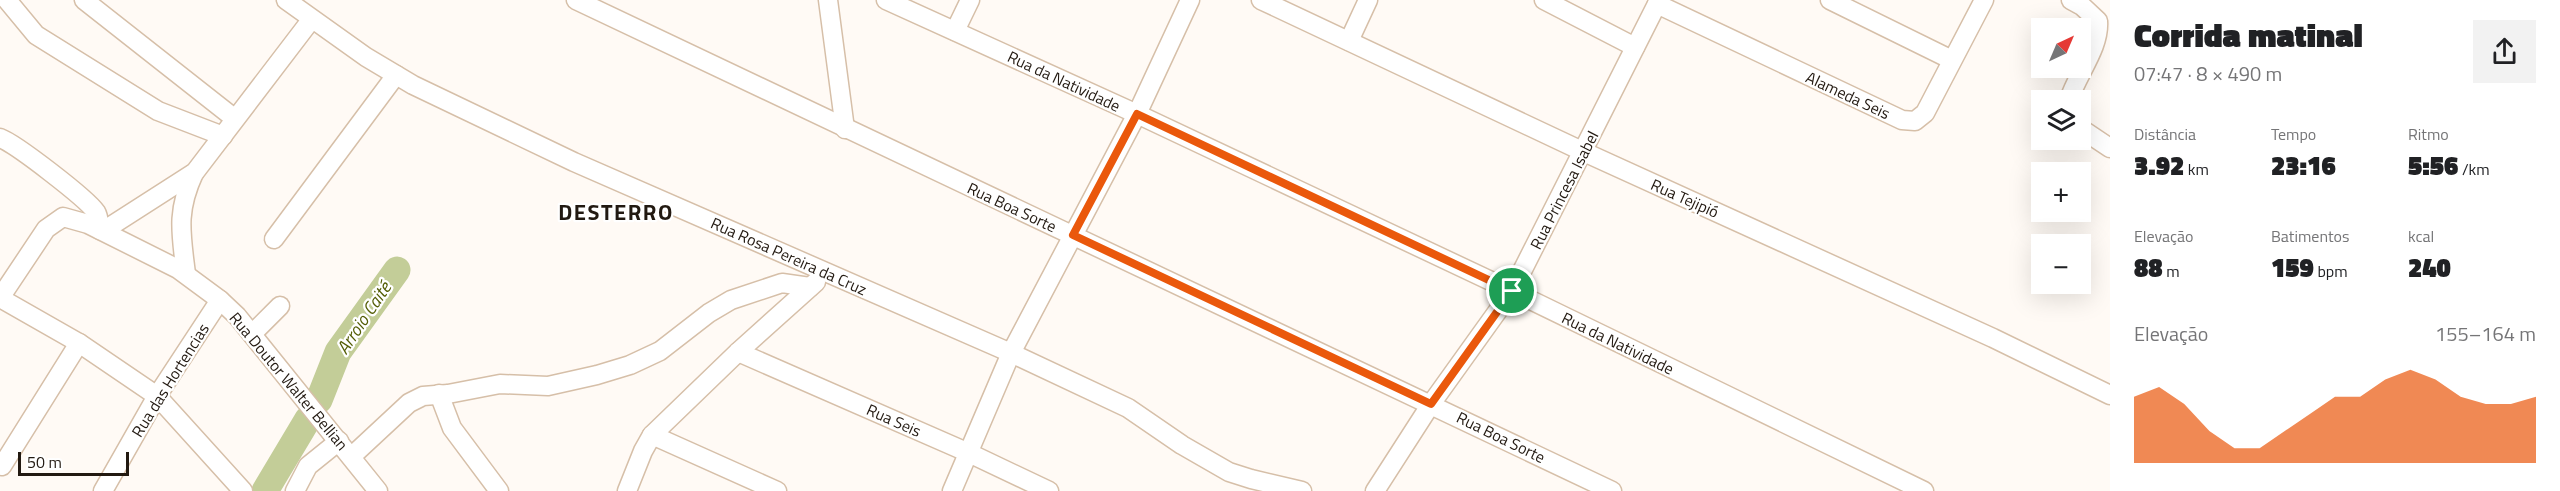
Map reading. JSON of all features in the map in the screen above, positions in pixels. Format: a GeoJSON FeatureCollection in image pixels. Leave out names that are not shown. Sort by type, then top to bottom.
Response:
{"type":"FeatureCollection","features":[{"type":"Feature","properties":{"kind":"street"},"geometry":{"type":"LineString","coordinates":[[7,0],[36,35],[158,111],[223,136]]}},
{"type":"Feature","properties":{"kind":"street"},"geometry":{"type":"LineString","coordinates":[[84,0],[234,118]]}},
{"type":"Feature","properties":{"kind":"street","name":"Rua Rosa Pereira da Cruz"},"geometry":{"type":"LineString","coordinates":[[286,0],[311,20],[396,75],[574,162],[1011,353],[1128,408],[1182,445],[1229,472],[1302,491]]}},
{"type":"Feature","properties":{"kind":"street","name":"Rua Boa Sorte"},"geometry":{"type":"LineString","coordinates":[[576,0],[1612,491]]}},
{"type":"Feature","properties":{"kind":"street"},"geometry":{"type":"LineString","coordinates":[[828,0],[845,129]]}},
{"type":"Feature","properties":{"kind":"street","name":"Rua da Natividade"},"geometry":{"type":"LineString","coordinates":[[886,0],[1137,114],[1512,291],[1924,491]]}},
{"type":"Feature","properties":{"kind":"street"},"geometry":{"type":"LineString","coordinates":[[955,31],[970,0]]}},
{"type":"Feature","properties":{"kind":"street"},"geometry":{"type":"LineString","coordinates":[[952,491],[1011,353],[1137,114],[1190,0]]}},
{"type":"Feature","properties":{"kind":"street","name":"Rua Tejipió"},"geometry":{"type":"LineString","coordinates":[[1261,0],[1584,152],[1993,338],[2110,394]]}},
{"type":"Feature","properties":{"kind":"street"},"geometry":{"type":"LineString","coordinates":[[1349,41],[1368,0]]}},
{"type":"Feature","properties":{"kind":"street"},"geometry":{"type":"LineString","coordinates":[[1544,0],[1635,47]]}},
{"type":"Feature","properties":{"kind":"street"},"geometry":{"type":"LineString","coordinates":[[1830,0],[1952,60]]}},
{"type":"Feature","properties":{"kind":"street","name":"Alameda Seis"},"geometry":{"type":"LineString","coordinates":[[1658,2],[1902,120],[1915,121],[1925,113],[1984,0]]}},
{"type":"Feature","properties":{"kind":"street"},"geometry":{"type":"LineString","coordinates":[[2071,0],[2098,21],[2099,34],[2073,90]]}},
{"type":"Feature","properties":{"kind":"street","name":"Rua Princesa Isabel"},"geometry":{"type":"LineString","coordinates":[[1376,491],[1431,404],[1512,291],[1658,2]]}},
{"type":"Feature","properties":{"kind":"street"},"geometry":{"type":"LineString","coordinates":[[186,274],[181,211],[184,195],[195,172],[311,20]]}},
{"type":"Feature","properties":{"kind":"street"},"geometry":{"type":"LineString","coordinates":[[274,239],[396,75]]}},
{"type":"Feature","properties":{"kind":"street"},"geometry":{"type":"LineString","coordinates":[[2091,135],[2110,148]]}},
{"type":"Feature","properties":{"kind":"street"},"geometry":{"type":"LineString","coordinates":[[0,138],[17,147],[82,198],[97,214],[101,231],[195,172]]}},
{"type":"Feature","properties":{"kind":"street","name":"Rua Doutor Walter Bellian"},"geometry":{"type":"LineString","coordinates":[[0,298],[46,229],[63,217],[77,219],[186,274],[220,300],[252,334],[378,491]]}},
{"type":"Feature","properties":{"kind":"street"},"geometry":{"type":"LineString","coordinates":[[627,491],[652,435],[738,352],[828,273]]}},
{"type":"Feature","properties":{"kind":"street"},"geometry":{"type":"LineString","coordinates":[[352,456],[409,403],[423,396],[500,384],[548,386],[597,375],[660,351],[709,313],[731,300],[782,283],[810,287]]}},
{"type":"Feature","properties":{"kind":"street"},"geometry":{"type":"LineString","coordinates":[[0,298],[79,344],[157,396],[243,491]]}},
{"type":"Feature","properties":{"kind":"street","name":"Rua das Hortencias"},"geometry":{"type":"LineString","coordinates":[[103,491],[157,396],[220,300]]}},
{"type":"Feature","properties":{"kind":"street"},"geometry":{"type":"LineString","coordinates":[[252,334],[280,306]]}},
{"type":"Feature","properties":{"kind":"street"},"geometry":{"type":"LineString","coordinates":[[2,466],[79,344]]}},
{"type":"Feature","properties":{"kind":"street","name":"Rua Seis"},"geometry":{"type":"LineString","coordinates":[[738,352],[969,453],[1049,491]]}},
{"type":"Feature","properties":{"kind":"street"},"geometry":{"type":"LineString","coordinates":[[439,394],[452,428],[499,491]]}},
{"type":"Feature","properties":{"kind":"street"},"geometry":{"type":"LineString","coordinates":[[652,435],[777,491]]}},
{"type":"Feature","properties":{"kind":"street"},"geometry":{"type":"LineString","coordinates":[[295,491],[308,466],[339,441]]}},
{"type":"Feature","properties":{"kind":"waterway","name":"Arroio Caité"},"geometry":{"type":"LineString","coordinates":[[319,400],[338,352],[397,270]]}},
{"type":"Feature","properties":{"kind":"waterway","name":"Arroio Caité"},"geometry":{"type":"LineString","coordinates":[[265,491],[308,419]]}},
{"type":"Feature","properties":{"kind":"district","name":"DESTERRO"},"geometry":{"type":"Point","coordinates":[616,212]}},
{"type":"Feature","properties":{"kind":"route"},"geometry":{"type":"LineString","coordinates":[[1137,114],[1512,291],[1431,404],[1073,235],[1137,114]]}}]}
